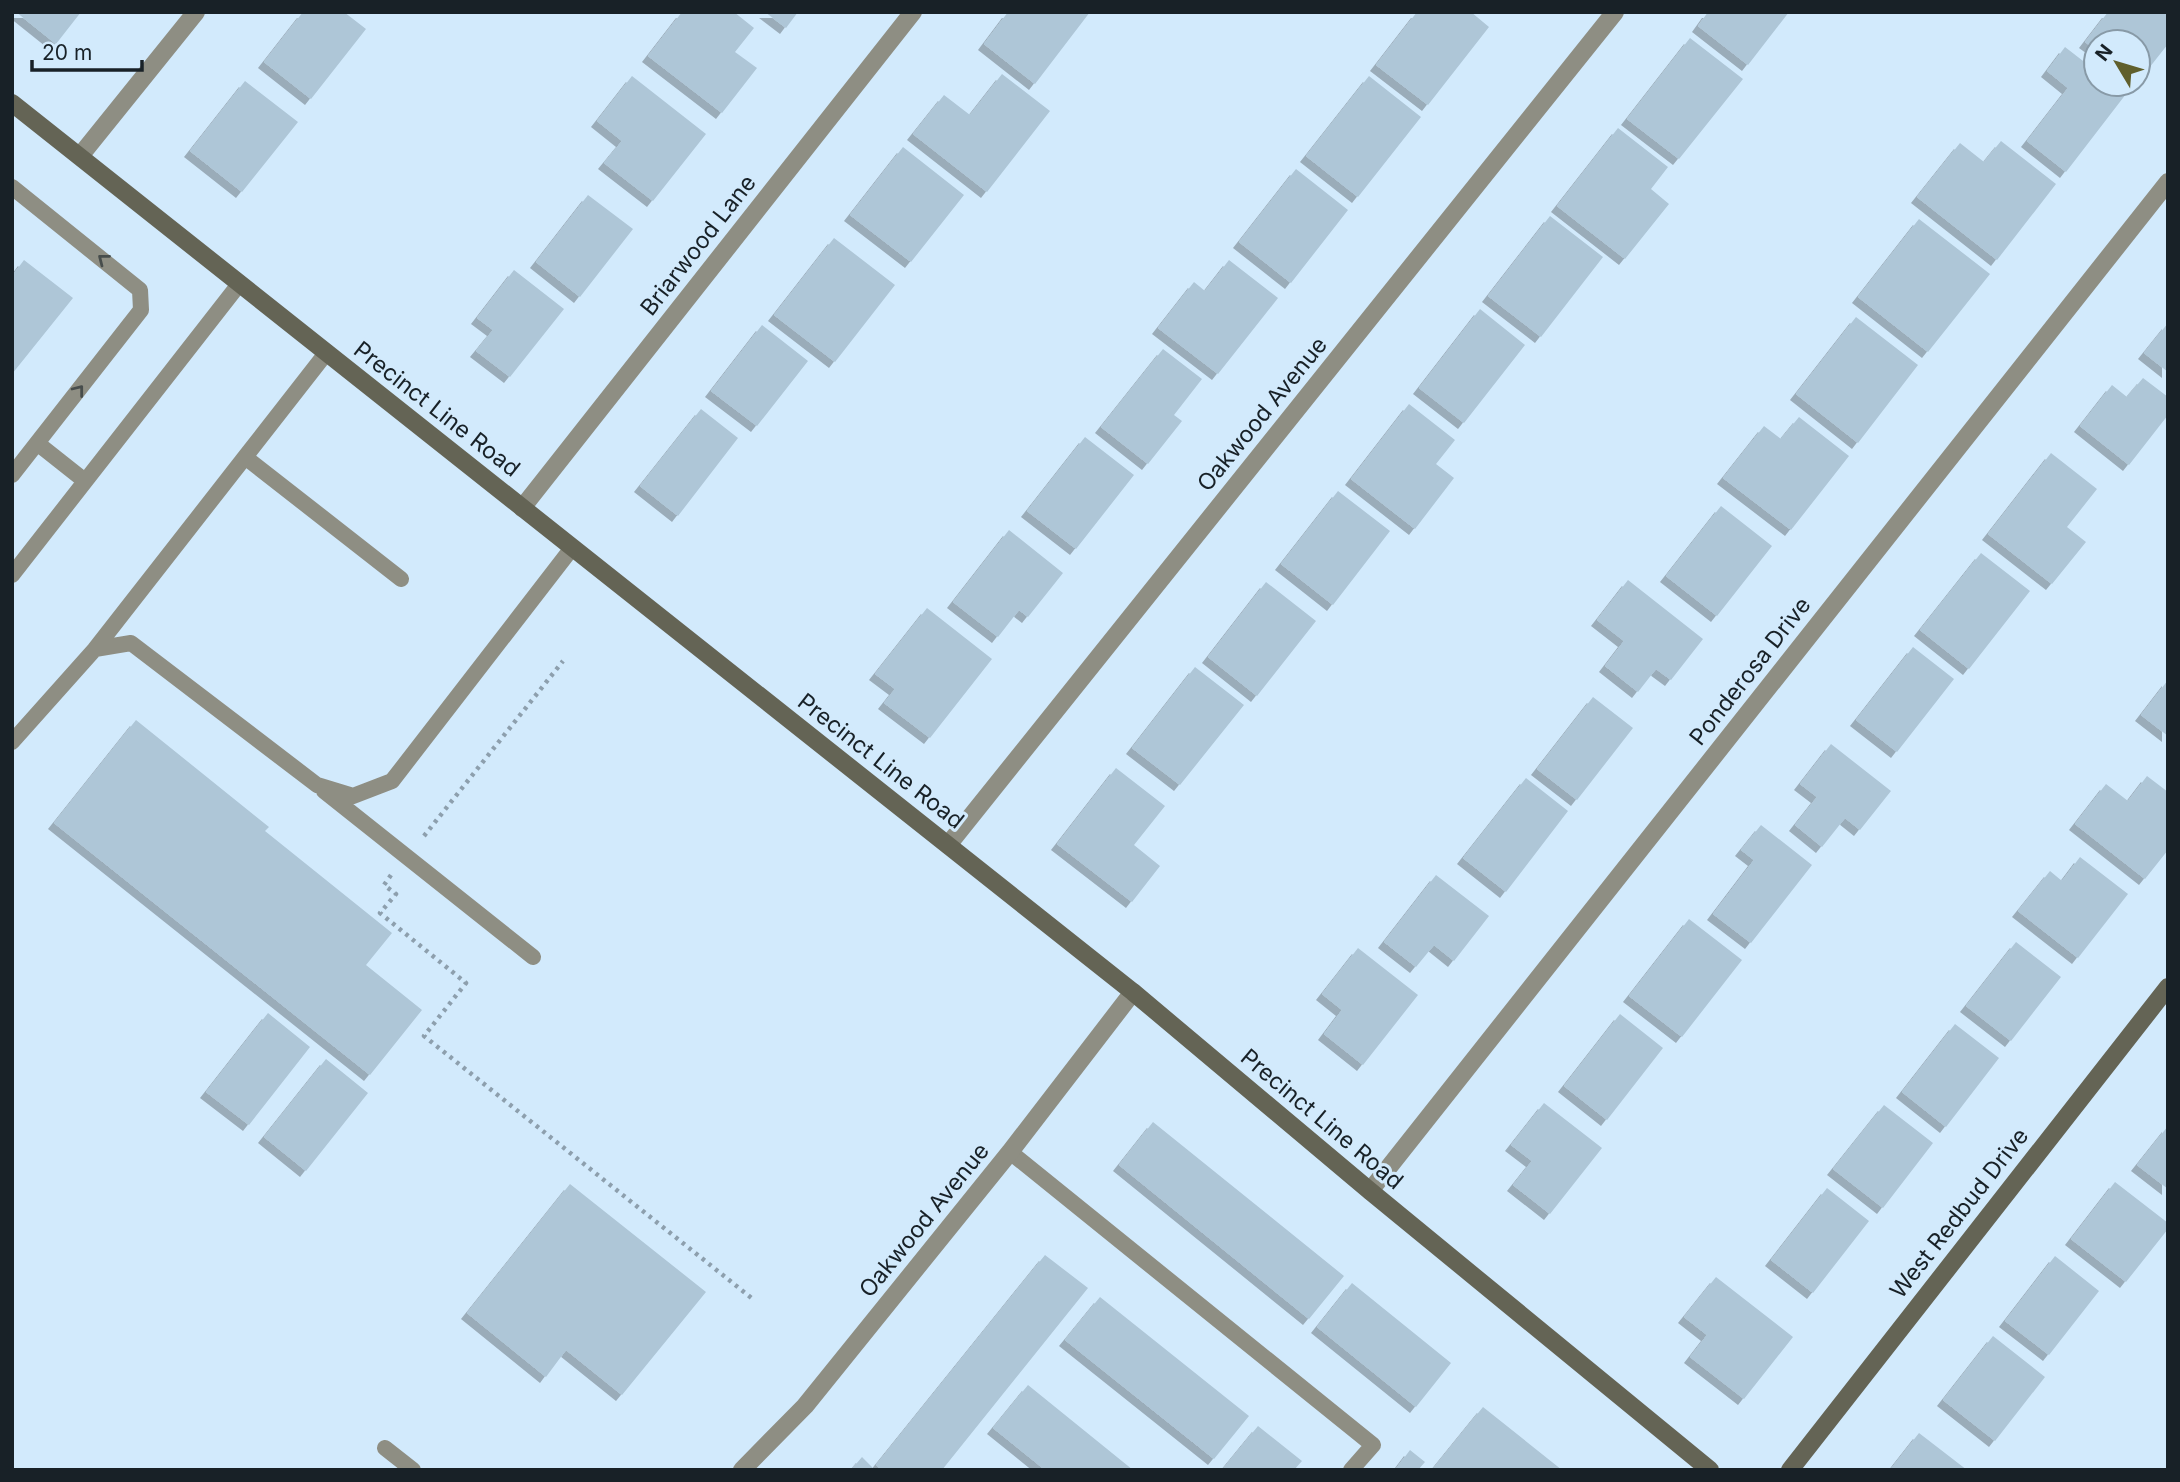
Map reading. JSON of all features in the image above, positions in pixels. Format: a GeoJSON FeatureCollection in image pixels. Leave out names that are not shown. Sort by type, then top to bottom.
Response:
{"type":"FeatureCollection","features":[{"type":"Feature","properties":{"kind":"main road","name":"Precinct Line Road"},"geometry":{"type":"LineString","coordinates":[[12,103],[1133,992],[1710,1470]]}},
{"type":"Feature","properties":{"kind":"main road","name":"West Redbud Drive"},"geometry":{"type":"LineString","coordinates":[[1790,1470],[2168,987]]}},
{"type":"Feature","properties":{"kind":"street"},"geometry":{"type":"LineString","coordinates":[[80,156],[196,12]]}},
{"type":"Feature","properties":{"kind":"street","name":"Briarwood Lane"},"geometry":{"type":"LineString","coordinates":[[523,508],[913,12]]}},
{"type":"Feature","properties":{"kind":"street","name":"Oakwood Avenue"},"geometry":{"type":"LineString","coordinates":[[947,845],[1615,12]]}},
{"type":"Feature","properties":{"kind":"street","name":"Ponderosa Drive"},"geometry":{"type":"LineString","coordinates":[[1370,1191],[2168,182]]}},
{"type":"Feature","properties":{"kind":"street","name":"Oakwood Avenue"},"geometry":{"type":"LineString","coordinates":[[742,1470],[805,1406],[1010,1152],[1133,992]]}},
{"type":"Feature","properties":{"kind":"lane"},"geometry":{"type":"LineString","coordinates":[[12,187],[140,290],[141,310],[12,475]]}},
{"type":"Feature","properties":{"kind":"lane"},"geometry":{"type":"LineString","coordinates":[[12,575],[240,283]]}},
{"type":"Feature","properties":{"kind":"lane"},"geometry":{"type":"LineString","coordinates":[[12,742],[95,649],[327,352]]}},
{"type":"Feature","properties":{"kind":"lane"},"geometry":{"type":"LineString","coordinates":[[37,443],[85,481]]}},
{"type":"Feature","properties":{"kind":"lane"},"geometry":{"type":"LineString","coordinates":[[245,457],[401,579]]}},
{"type":"Feature","properties":{"kind":"lane"},"geometry":{"type":"LineString","coordinates":[[317,785],[353,796],[392,781],[572,548]]}},
{"type":"Feature","properties":{"kind":"lane"},"geometry":{"type":"LineString","coordinates":[[95,649],[131,643],[317,785],[533,957]]}},
{"type":"Feature","properties":{"kind":"lane"},"geometry":{"type":"LineString","coordinates":[[1010,1152],[1373,1445],[1351,1470]]}},
{"type":"Feature","properties":{"kind":"lane"},"geometry":{"type":"LineString","coordinates":[[385,1448],[413,1470]]}},
{"type":"Feature","properties":{"kind":"path"},"geometry":{"type":"LineString","coordinates":[[423,836],[563,661]]}},
{"type":"Feature","properties":{"kind":"path"},"geometry":{"type":"LineString","coordinates":[[392,874],[384,885],[396,894],[380,914],[466,983],[424,1036],[754,1300]]}},
{"type":"Feature","properties":{"kind":"building"},"geometry":{"type":"Polygon","coordinates":[[[16,12],[81,12],[56,44],[16,12]]]}},
{"type":"Feature","properties":{"kind":"building"},"geometry":{"type":"Polygon","coordinates":[[[303,12],[344,12],[366,29],[311,99],[264,62],[303,12]]]}},
{"type":"Feature","properties":{"kind":"building"},"geometry":{"type":"Polygon","coordinates":[[[682,12],[734,12],[754,28],[735,52],[757,68],[722,113],[648,56],[682,12]]]}},
{"type":"Feature","properties":{"kind":"building"},"geometry":{"type":"Polygon","coordinates":[[[765,12],[798,12],[786,28],[765,12]]]}},
{"type":"Feature","properties":{"kind":"building"},"geometry":{"type":"Polygon","coordinates":[[[1008,12],[1090,12],[1035,84],[984,44],[1008,12]]]}},
{"type":"Feature","properties":{"kind":"building"},"geometry":{"type":"Polygon","coordinates":[[[1417,12],[1471,12],[1489,27],[1428,105],[1376,65],[1417,12]]]}},
{"type":"Feature","properties":{"kind":"building"},"geometry":{"type":"Polygon","coordinates":[[[1708,12],[1789,12],[1748,65],[1698,26],[1708,12]]]}},
{"type":"Feature","properties":{"kind":"building"},"geometry":{"type":"Polygon","coordinates":[[[2108,12],[2168,12],[2168,44],[2152,64],[2152,28],[2096,28],[2108,12]]]}},
{"type":"Feature","properties":{"kind":"building"},"geometry":{"type":"Polygon","coordinates":[[[1690,38],[1743,79],[1679,159],[1627,119],[1690,38]]]}},
{"type":"Feature","properties":{"kind":"building"},"geometry":{"type":"Polygon","coordinates":[[[2065,47],[2082,60],[2082,98],[2123,98],[2066,172],[2027,141],[2068,88],[2047,71],[2065,47]]]}},
{"type":"Feature","properties":{"kind":"building"},"geometry":{"type":"Polygon","coordinates":[[[1002,74],[1050,111],[987,192],[913,134],[944,95],[970,115],[1002,74]]]}},
{"type":"Feature","properties":{"kind":"building"},"geometry":{"type":"Polygon","coordinates":[[[632,76],[706,134],[653,201],[604,163],[622,141],[597,121],[632,76]]]}},
{"type":"Feature","properties":{"kind":"building"},"geometry":{"type":"Polygon","coordinates":[[[1369,76],[1421,117],[1358,197],[1306,156],[1369,76]]]}},
{"type":"Feature","properties":{"kind":"building"},"geometry":{"type":"Polygon","coordinates":[[[245,81],[298,122],[242,192],[190,151],[245,81]]]}},
{"type":"Feature","properties":{"kind":"building"},"geometry":{"type":"Polygon","coordinates":[[[1618,128],[1668,167],[1651,189],[1669,204],[1625,259],[1557,206],[1618,128]]]}},
{"type":"Feature","properties":{"kind":"building"},"geometry":{"type":"Polygon","coordinates":[[[2001,141],[2056,184],[1997,260],[1917,197],[1960,143],[1984,162],[2001,141]]]}},
{"type":"Feature","properties":{"kind":"building"},"geometry":{"type":"Polygon","coordinates":[[[903,147],[964,195],[911,262],[850,215],[903,147]]]}},
{"type":"Feature","properties":{"kind":"building"},"geometry":{"type":"Polygon","coordinates":[[[1296,169],[1348,210],[1291,283],[1239,242],[1296,169]]]}},
{"type":"Feature","properties":{"kind":"building"},"geometry":{"type":"Polygon","coordinates":[[[588,195],[633,229],[580,297],[536,262],[588,195]]]}},
{"type":"Feature","properties":{"kind":"building"},"geometry":{"type":"Polygon","coordinates":[[[1550,216],[1603,257],[1541,337],[1488,296],[1550,216]]]}},
{"type":"Feature","properties":{"kind":"building"},"geometry":{"type":"Polygon","coordinates":[[[1919,219],[1990,274],[1928,352],[1858,297],[1919,219]]]}},
{"type":"Feature","properties":{"kind":"building"},"geometry":{"type":"Polygon","coordinates":[[[834,238],[895,285],[835,362],[774,315],[834,238]]]}},
{"type":"Feature","properties":{"kind":"building"},"geometry":{"type":"Polygon","coordinates":[[[24,260],[73,298],[12,374],[12,276],[24,260]]]}},
{"type":"Feature","properties":{"kind":"building"},"geometry":{"type":"Polygon","coordinates":[[[1229,260],[1278,298],[1218,374],[1158,328],[1194,282],[1205,291],[1229,260]]]}},
{"type":"Feature","properties":{"kind":"building"},"geometry":{"type":"Polygon","coordinates":[[[514,270],[564,309],[510,377],[476,351],[493,330],[477,318],[514,270]]]}},
{"type":"Feature","properties":{"kind":"building"},"geometry":{"type":"Polygon","coordinates":[[[1480,309],[1525,345],[1464,423],[1419,388],[1480,309]]]}},
{"type":"Feature","properties":{"kind":"building"},"geometry":{"type":"Polygon","coordinates":[[[1856,317],[1918,365],[1858,443],[1796,394],[1856,317]]]}},
{"type":"Feature","properties":{"kind":"building"},"geometry":{"type":"Polygon","coordinates":[[[2168,323],[2168,372],[2144,353],[2168,323]]]}},
{"type":"Feature","properties":{"kind":"building"},"geometry":{"type":"Polygon","coordinates":[[[762,325],[808,361],[757,426],[711,391],[762,325]]]}},
{"type":"Feature","properties":{"kind":"building"},"geometry":{"type":"Polygon","coordinates":[[[1163,349],[1202,379],[1174,415],[1182,421],[1148,464],[1101,427],[1163,349]]]}},
{"type":"Feature","properties":{"kind":"building"},"geometry":{"type":"Polygon","coordinates":[[[2143,378],[2168,397],[2168,415],[2129,465],[2080,426],[2112,385],[2127,397],[2143,378]]]}},
{"type":"Feature","properties":{"kind":"building"},"geometry":{"type":"Polygon","coordinates":[[[1409,404],[1455,440],[1436,464],[1454,478],[1415,529],[1351,479],[1409,404]]]}},
{"type":"Feature","properties":{"kind":"building"},"geometry":{"type":"Polygon","coordinates":[[[701,409],[738,438],[678,516],[640,486],[701,409]]]}},
{"type":"Feature","properties":{"kind":"building"},"geometry":{"type":"Polygon","coordinates":[[[1799,417],[1849,456],[1791,530],[1723,478],[1764,426],[1781,439],[1799,417]]]}},
{"type":"Feature","properties":{"kind":"building"},"geometry":{"type":"Polygon","coordinates":[[[1085,437],[1134,475],[1076,549],[1027,511],[1085,437]]]}},
{"type":"Feature","properties":{"kind":"building"},"geometry":{"type":"Polygon","coordinates":[[[2051,453],[2097,489],[2067,527],[2086,542],[2052,584],[1988,534],[2051,453]]]}},
{"type":"Feature","properties":{"kind":"building"},"geometry":{"type":"Polygon","coordinates":[[[1338,491],[1390,531],[1333,605],[1281,564],[1338,491]]]}},
{"type":"Feature","properties":{"kind":"building"},"geometry":{"type":"Polygon","coordinates":[[[1721,506],[1772,546],[1717,616],[1666,576],[1721,506]]]}},
{"type":"Feature","properties":{"kind":"building"},"geometry":{"type":"Polygon","coordinates":[[[1009,530],[1063,573],[1028,617],[1019,610],[998,637],[953,602],[1009,530]]]}},
{"type":"Feature","properties":{"kind":"building"},"geometry":{"type":"Polygon","coordinates":[[[1981,553],[2030,591],[1969,669],[1920,630],[1981,553]]]}},
{"type":"Feature","properties":{"kind":"building"},"geometry":{"type":"Polygon","coordinates":[[[1628,580],[1703,639],[1671,680],[1656,669],[1638,692],[1605,666],[1624,641],[1597,620],[1628,580]]]}},
{"type":"Feature","properties":{"kind":"building"},"geometry":{"type":"Polygon","coordinates":[[[1266,582],[1316,621],[1257,696],[1208,657],[1266,582]]]}},
{"type":"Feature","properties":{"kind":"building"},"geometry":{"type":"Polygon","coordinates":[[[927,608],[992,659],[930,738],[884,703],[895,689],[875,674],[927,608]]]}},
{"type":"Feature","properties":{"kind":"building"},"geometry":{"type":"Polygon","coordinates":[[[1913,647],[1954,679],[1897,752],[1856,720],[1913,647]]]}},
{"type":"Feature","properties":{"kind":"building"},"geometry":{"type":"Polygon","coordinates":[[[1195,667],[1244,705],[1180,785],[1132,748],[1195,667]]]}},
{"type":"Feature","properties":{"kind":"building"},"geometry":{"type":"Polygon","coordinates":[[[2168,680],[2168,736],[2141,715],[2168,680]]]}},
{"type":"Feature","properties":{"kind":"building"},"geometry":{"type":"Polygon","coordinates":[[[1593,697],[1633,728],[1577,800],[1537,769],[1593,697]]]}},
{"type":"Feature","properties":{"kind":"building"},"geometry":{"type":"Polygon","coordinates":[[[136,720],[269,827],[265,831],[392,933],[366,965],[422,1010],[370,1075],[54,823],[136,720]]]}},
{"type":"Feature","properties":{"kind":"building"},"geometry":{"type":"Polygon","coordinates":[[[1831,744],[1891,791],[1860,830],[1845,818],[1822,847],[1795,825],[1817,797],[1800,784],[1831,744]]]}},
{"type":"Feature","properties":{"kind":"building"},"geometry":{"type":"Polygon","coordinates":[[[1116,768],[1165,806],[1134,845],[1160,866],[1132,902],[1057,844],[1116,768]]]}},
{"type":"Feature","properties":{"kind":"building"},"geometry":{"type":"Polygon","coordinates":[[[2147,776],[2168,792],[2168,850],[2145,879],[2075,824],[2106,784],[2128,801],[2147,776]]]}},
{"type":"Feature","properties":{"kind":"building"},"geometry":{"type":"Polygon","coordinates":[[[1526,778],[1568,811],[1506,892],[1463,858],[1526,778]]]}},
{"type":"Feature","properties":{"kind":"building"},"geometry":{"type":"Polygon","coordinates":[[[1761,825],[1812,865],[1751,943],[1713,914],[1754,860],[1741,850],[1761,825]]]}},
{"type":"Feature","properties":{"kind":"building"},"geometry":{"type":"Polygon","coordinates":[[[2080,857],[2128,894],[2078,958],[2018,911],[2050,871],[2062,881],[2080,857]]]}},
{"type":"Feature","properties":{"kind":"building"},"geometry":{"type":"Polygon","coordinates":[[[1436,875],[1489,916],[1454,961],[1434,945],[1416,967],[1384,942],[1436,875]]]}},
{"type":"Feature","properties":{"kind":"building"},"geometry":{"type":"Polygon","coordinates":[[[1689,919],[1742,960],[1682,1037],[1629,996],[1689,919]]]}},
{"type":"Feature","properties":{"kind":"building"},"geometry":{"type":"Polygon","coordinates":[[[2016,942],[2061,977],[2011,1041],[1966,1006],[2016,942]]]}},
{"type":"Feature","properties":{"kind":"building"},"geometry":{"type":"Polygon","coordinates":[[[1358,948],[1418,995],[1363,1065],[1324,1034],[1342,1010],[1322,994],[1358,948]]]}},
{"type":"Feature","properties":{"kind":"building"},"geometry":{"type":"Polygon","coordinates":[[[268,1013],[310,1047],[249,1125],[206,1092],[268,1013]]]}},
{"type":"Feature","properties":{"kind":"building"},"geometry":{"type":"Polygon","coordinates":[[[1620,1014],[1663,1048],[1607,1120],[1564,1086],[1620,1014]]]}},
{"type":"Feature","properties":{"kind":"building"},"geometry":{"type":"Polygon","coordinates":[[[1955,1024],[1999,1058],[1946,1127],[1902,1092],[1955,1024]]]}},
{"type":"Feature","properties":{"kind":"building"},"geometry":{"type":"Polygon","coordinates":[[[326,1059],[368,1093],[306,1171],[264,1137],[326,1059]]]}},
{"type":"Feature","properties":{"kind":"building"},"geometry":{"type":"Polygon","coordinates":[[[1544,1103],[1602,1148],[1550,1214],[1513,1185],[1532,1161],[1511,1145],[1544,1103]]]}},
{"type":"Feature","properties":{"kind":"building"},"geometry":{"type":"Polygon","coordinates":[[[1884,1105],[1933,1143],[1883,1208],[1833,1169],[1884,1105]]]}},
{"type":"Feature","properties":{"kind":"building"},"geometry":{"type":"Polygon","coordinates":[[[1153,1122],[1344,1276],[1309,1319],[1119,1165],[1153,1122]]]}},
{"type":"Feature","properties":{"kind":"building"},"geometry":{"type":"Polygon","coordinates":[[[2168,1126],[2168,1189],[2137,1165],[2168,1126]]]}},
{"type":"Feature","properties":{"kind":"building"},"geometry":{"type":"Polygon","coordinates":[[[2115,1182],[2168,1223],[2168,1229],[2126,1282],[2071,1239],[2115,1182]]]}},
{"type":"Feature","properties":{"kind":"building"},"geometry":{"type":"Polygon","coordinates":[[[570,1184],[706,1292],[622,1395],[566,1350],[546,1377],[467,1313],[570,1184]]]}},
{"type":"Feature","properties":{"kind":"building"},"geometry":{"type":"Polygon","coordinates":[[[1827,1188],[1869,1221],[1813,1293],[1771,1260],[1827,1188]]]}},
{"type":"Feature","properties":{"kind":"building"},"geometry":{"type":"Polygon","coordinates":[[[1045,1255],[1088,1288],[942,1470],[882,1470],[876,1465],[1045,1255]]]}},
{"type":"Feature","properties":{"kind":"building"},"geometry":{"type":"Polygon","coordinates":[[[2055,1256],[2099,1291],[2049,1355],[2005,1321],[2055,1256]]]}},
{"type":"Feature","properties":{"kind":"building"},"geometry":{"type":"Polygon","coordinates":[[[1716,1277],[1793,1337],[1744,1399],[1690,1357],[1707,1335],[1684,1317],[1716,1277]]]}},
{"type":"Feature","properties":{"kind":"building"},"geometry":{"type":"Polygon","coordinates":[[[1352,1283],[1451,1363],[1416,1407],[1317,1327],[1352,1283]]]}},
{"type":"Feature","properties":{"kind":"building"},"geometry":{"type":"Polygon","coordinates":[[[1100,1297],[1249,1416],[1214,1459],[1065,1340],[1100,1297]]]}},
{"type":"Feature","properties":{"kind":"building"},"geometry":{"type":"Polygon","coordinates":[[[1993,1336],[2045,1377],[1995,1441],[1943,1400],[1993,1336]]]}},
{"type":"Feature","properties":{"kind":"building"},"geometry":{"type":"Polygon","coordinates":[[[1028,1385],[1133,1470],[1045,1470],[993,1428],[1028,1385]]]}},
{"type":"Feature","properties":{"kind":"building"},"geometry":{"type":"Polygon","coordinates":[[[1483,1407],[1562,1470],[1432,1470],[1483,1407]]]}},
{"type":"Feature","properties":{"kind":"building"},"geometry":{"type":"Polygon","coordinates":[[[1258,1426],[1302,1461],[1294,1470],[1222,1470],[1258,1426]]]}},
{"type":"Feature","properties":{"kind":"building"},"geometry":{"type":"Polygon","coordinates":[[[1919,1433],[1967,1470],[1890,1470],[1919,1433]]]}},
{"type":"Feature","properties":{"kind":"building"},"geometry":{"type":"Polygon","coordinates":[[[1410,1450],[1425,1462],[1418,1470],[1395,1470],[1410,1450]]]}},
{"type":"Feature","properties":{"kind":"building"},"geometry":{"type":"Polygon","coordinates":[[[862,1457],[875,1470],[851,1470],[862,1457]]]}}]}
